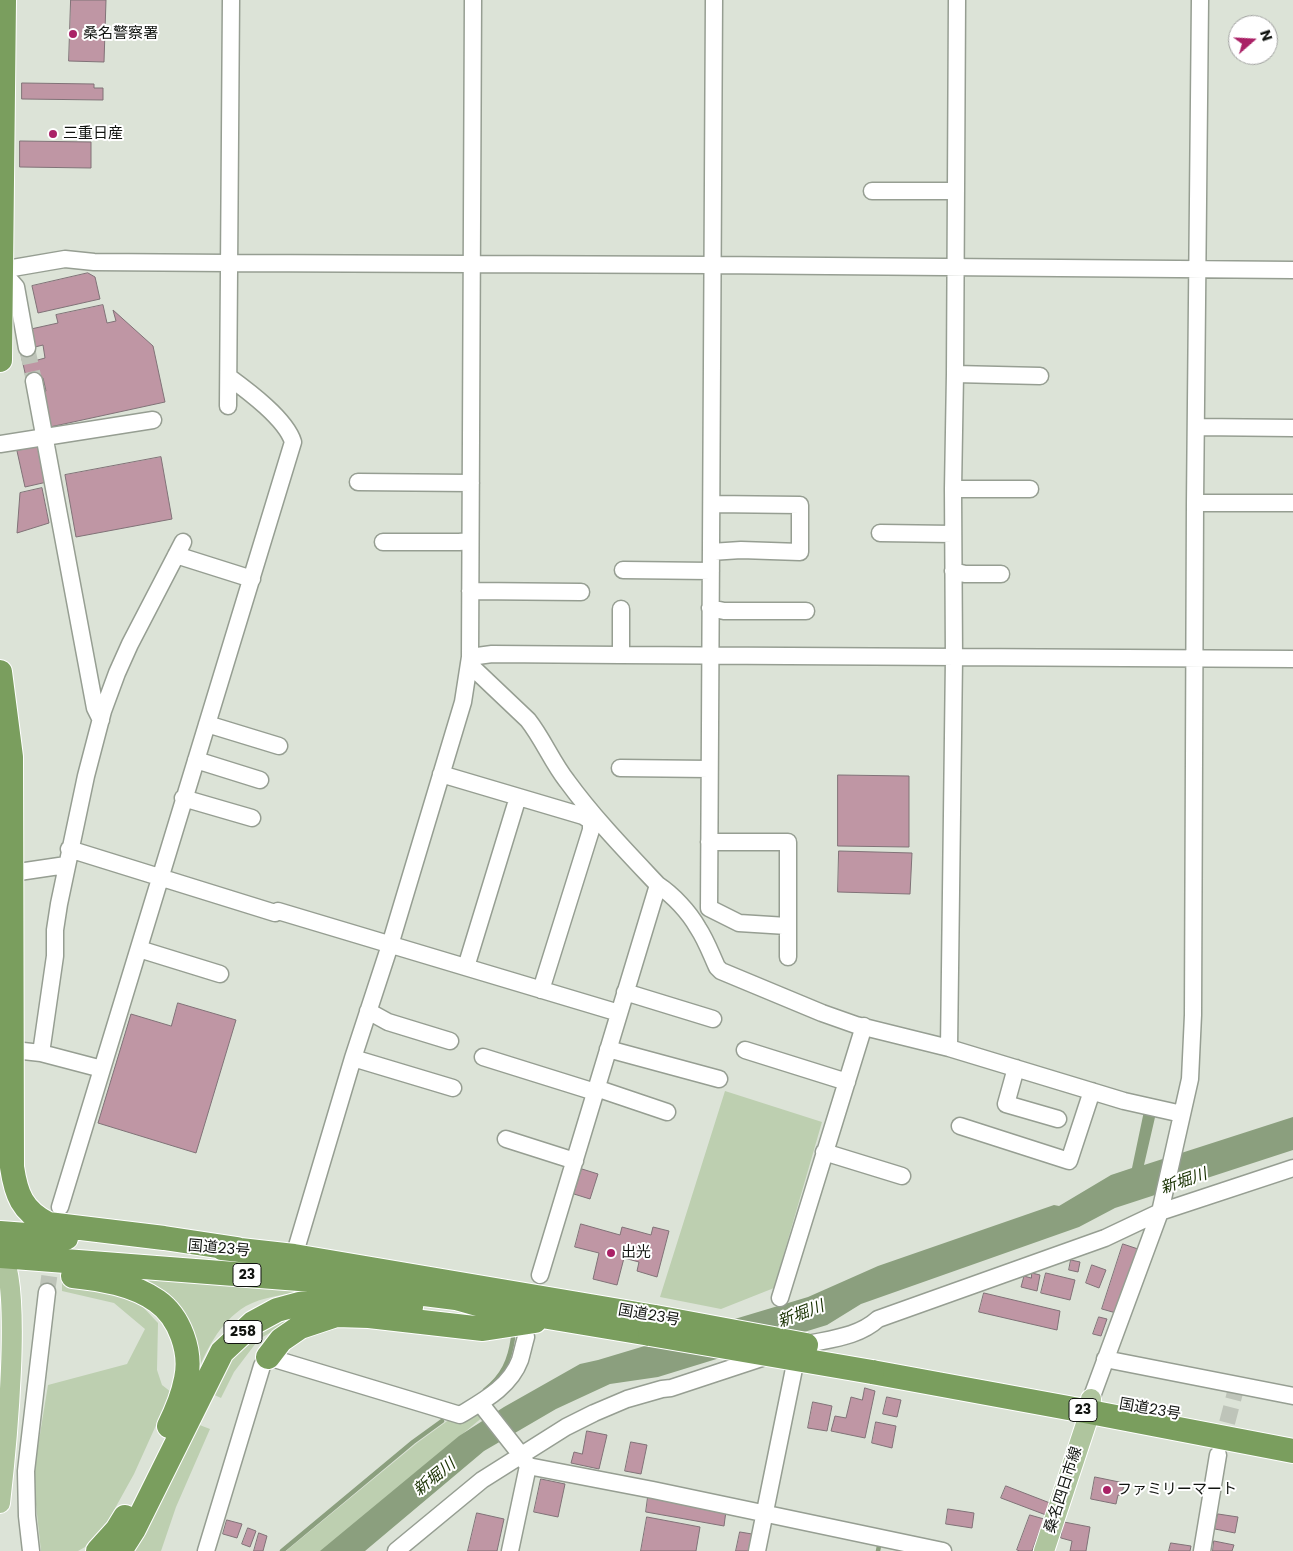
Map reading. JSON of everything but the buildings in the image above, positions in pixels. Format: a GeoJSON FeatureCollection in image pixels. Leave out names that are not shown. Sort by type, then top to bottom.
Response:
{"type":"FeatureCollection","features":[{"type":"Feature","properties":{"kind":"highway"},"geometry":{"type":"LineString","coordinates":[[0,360],[4,0]]}},
{"type":"Feature","properties":{"kind":"highway"},"geometry":{"type":"LineString","coordinates":[[0,672],[11,756],[12,873],[8,1049],[12,1167],[20,1201],[38,1219],[48,1224],[237,1249]]}},
{"type":"Feature","properties":{"kind":"highway","name":"国道23号"},"geometry":{"type":"LineString","coordinates":[[0,1233],[237,1249],[294,1256],[653,1326],[1091,1405],[1293,1436]]}},
{"type":"Feature","properties":{"kind":"highway"},"geometry":{"type":"LineString","coordinates":[[2,1261],[95,1278],[132,1288],[157,1301],[172,1315],[180,1329],[186,1353],[187,1378],[177,1411],[134,1500],[117,1530],[98,1551]]}},
{"type":"Feature","properties":{"kind":"highway","name":"国道23号"},"geometry":{"type":"LineString","coordinates":[[2,1261],[312,1280],[456,1298],[551,1318],[653,1326]]}},
{"type":"Feature","properties":{"kind":"highway","name":"258"},"geometry":{"type":"LineString","coordinates":[[120,1551],[134,1529],[222,1352],[253,1323],[277,1310],[299,1304],[326,1302],[453,1310],[488,1306]]}},
{"type":"Feature","properties":{"kind":"highway"},"geometry":{"type":"LineString","coordinates":[[268,1357],[281,1340],[300,1327],[336,1315],[368,1316],[483,1329],[551,1318]]}},
{"type":"Feature","properties":{"kind":"highway","name":"国道23号"},"geometry":{"type":"LineString","coordinates":[[1091,1405],[1293,1451]]}},
{"type":"Feature","properties":{"kind":"main road"},"geometry":{"type":"LineString","coordinates":[[0,1503],[11,1376],[11,1300],[2,1261],[9,1251],[20,1243],[46,1237]]}},
{"type":"Feature","properties":{"kind":"main road","name":"桑名四日市線"},"geometry":{"type":"LineString","coordinates":[[1044,1551],[1091,1405]]}},
{"type":"Feature","properties":{"kind":"street"},"geometry":{"type":"LineString","coordinates":[[228,406],[231,0]]}},
{"type":"Feature","properties":{"kind":"street"},"geometry":{"type":"LineString","coordinates":[[294,1256],[463,702],[469,661],[472,0]]}},
{"type":"Feature","properties":{"kind":"street"},"geometry":{"type":"LineString","coordinates":[[709,908],[714,0]]}},
{"type":"Feature","properties":{"kind":"street"},"geometry":{"type":"LineString","coordinates":[[949,1048],[954,658],[953,489],[956,374],[957,0]]}},
{"type":"Feature","properties":{"kind":"street"},"geometry":{"type":"LineString","coordinates":[[1091,1405],[1105,1359],[1160,1212],[1190,1079],[1193,1015],[1195,502],[1200,0]]}},
{"type":"Feature","properties":{"kind":"street"},"geometry":{"type":"LineString","coordinates":[[872,191],[956,191]]}},
{"type":"Feature","properties":{"kind":"street"},"geometry":{"type":"LineString","coordinates":[[28,348],[16,287],[2,270],[65,259],[94,262],[1293,270]]}},
{"type":"Feature","properties":{"kind":"street"},"geometry":{"type":"LineString","coordinates":[[956,374],[1040,376]]}},
{"type":"Feature","properties":{"kind":"street"},"geometry":{"type":"LineString","coordinates":[[60,1207],[183,798],[252,580],[293,442],[286,430],[263,403],[229,377]]}},
{"type":"Feature","properties":{"kind":"street"},"geometry":{"type":"LineString","coordinates":[[34,381],[94,708],[101,720]]}},
{"type":"Feature","properties":{"kind":"street"},"geometry":{"type":"LineString","coordinates":[[0,444],[153,420]]}},
{"type":"Feature","properties":{"kind":"street"},"geometry":{"type":"LineString","coordinates":[[1197,427],[1293,428]]}},
{"type":"Feature","properties":{"kind":"street"},"geometry":{"type":"LineString","coordinates":[[358,482],[471,482]]}},
{"type":"Feature","properties":{"kind":"street"},"geometry":{"type":"LineString","coordinates":[[953,489],[1030,489]]}},
{"type":"Feature","properties":{"kind":"street"},"geometry":{"type":"LineString","coordinates":[[1195,502],[1293,503]]}},
{"type":"Feature","properties":{"kind":"street"},"geometry":{"type":"LineString","coordinates":[[711,552],[741,550],[800,552],[800,505],[712,504]]}},
{"type":"Feature","properties":{"kind":"street"},"geometry":{"type":"LineString","coordinates":[[880,532],[953,534]]}},
{"type":"Feature","properties":{"kind":"street"},"geometry":{"type":"LineString","coordinates":[[383,542],[470,541]]}},
{"type":"Feature","properties":{"kind":"street"},"geometry":{"type":"LineString","coordinates":[[41,1053],[55,956],[58,904],[86,776],[108,694],[123,659],[179,548],[252,580]]}},
{"type":"Feature","properties":{"kind":"street"},"geometry":{"type":"LineString","coordinates":[[623,570],[711,571]]}},
{"type":"Feature","properties":{"kind":"street"},"geometry":{"type":"LineString","coordinates":[[953,571],[965,574],[1001,574]]}},
{"type":"Feature","properties":{"kind":"street"},"geometry":{"type":"LineString","coordinates":[[470,591],[581,592]]}},
{"type":"Feature","properties":{"kind":"street"},"geometry":{"type":"LineString","coordinates":[[710,608],[806,612]]}},
{"type":"Feature","properties":{"kind":"street"},"geometry":{"type":"LineString","coordinates":[[621,609],[621,655]]}},
{"type":"Feature","properties":{"kind":"street"},"geometry":{"type":"LineString","coordinates":[[469,661],[492,654],[1293,659]]}},
{"type":"Feature","properties":{"kind":"street"},"geometry":{"type":"LineString","coordinates":[[469,661],[535,729],[556,766],[593,819],[658,885],[668,891],[693,920],[721,972],[822,1013],[864,1026],[949,1048],[1124,1101],[1182,1114]]}},
{"type":"Feature","properties":{"kind":"street"},"geometry":{"type":"LineString","coordinates":[[207,724],[279,746]]}},
{"type":"Feature","properties":{"kind":"street"},"geometry":{"type":"LineString","coordinates":[[196,760],[260,780]]}},
{"type":"Feature","properties":{"kind":"street"},"geometry":{"type":"LineString","coordinates":[[620,768],[709,769]]}},
{"type":"Feature","properties":{"kind":"street"},"geometry":{"type":"LineString","coordinates":[[441,774],[593,819]]}},
{"type":"Feature","properties":{"kind":"street"},"geometry":{"type":"LineString","coordinates":[[466,967],[518,797]]}},
{"type":"Feature","properties":{"kind":"street"},"geometry":{"type":"LineString","coordinates":[[183,798],[252,818]]}},
{"type":"Feature","properties":{"kind":"street"},"geometry":{"type":"LineString","coordinates":[[541,990],[593,819]]}},
{"type":"Feature","properties":{"kind":"street"},"geometry":{"type":"LineString","coordinates":[[709,842],[788,842],[788,957]]}},
{"type":"Feature","properties":{"kind":"street"},"geometry":{"type":"LineString","coordinates":[[12,873],[68,857],[160,876],[275,913],[278,911],[619,1013]]}},
{"type":"Feature","properties":{"kind":"street"},"geometry":{"type":"LineString","coordinates":[[540,1275],[658,885]]}},
{"type":"Feature","properties":{"kind":"street"},"geometry":{"type":"LineString","coordinates":[[693,920],[709,908]]}},
{"type":"Feature","properties":{"kind":"street"},"geometry":{"type":"LineString","coordinates":[[709,908],[738,923],[787,926]]}},
{"type":"Feature","properties":{"kind":"street"},"geometry":{"type":"LineString","coordinates":[[139,949],[220,974]]}},
{"type":"Feature","properties":{"kind":"street"},"geometry":{"type":"LineString","coordinates":[[625,992],[713,1019]]}},
{"type":"Feature","properties":{"kind":"street"},"geometry":{"type":"LineString","coordinates":[[368,1010],[388,1022],[450,1041]]}},
{"type":"Feature","properties":{"kind":"street"},"geometry":{"type":"LineString","coordinates":[[780,1298],[864,1026]]}},
{"type":"Feature","properties":{"kind":"street"},"geometry":{"type":"LineString","coordinates":[[8,1049],[41,1053],[102,1069]]}},
{"type":"Feature","properties":{"kind":"street"},"geometry":{"type":"LineString","coordinates":[[608,1049],[719,1079]]}},
{"type":"Feature","properties":{"kind":"street"},"geometry":{"type":"LineString","coordinates":[[744,1050],[847,1082]]}},
{"type":"Feature","properties":{"kind":"street"},"geometry":{"type":"LineString","coordinates":[[483,1057],[667,1112]]}},
{"type":"Feature","properties":{"kind":"street"},"geometry":{"type":"LineString","coordinates":[[353,1058],[453,1088]]}},
{"type":"Feature","properties":{"kind":"street"},"geometry":{"type":"LineString","coordinates":[[1016,1068],[1006,1104],[1058,1119]]}},
{"type":"Feature","properties":{"kind":"street"},"geometry":{"type":"LineString","coordinates":[[960,1126],[1069,1161],[1092,1091]]}},
{"type":"Feature","properties":{"kind":"street"},"geometry":{"type":"LineString","coordinates":[[506,1139],[575,1160]]}},
{"type":"Feature","properties":{"kind":"street"},"geometry":{"type":"LineString","coordinates":[[824,1152],[902,1176]]}},
{"type":"Feature","properties":{"kind":"street"},"geometry":{"type":"LineString","coordinates":[[396,1551],[482,1480],[566,1427],[613,1404],[868,1328],[878,1319],[1105,1238],[1160,1212],[1293,1168]]}},
{"type":"Feature","properties":{"kind":"street"},"geometry":{"type":"LineString","coordinates":[[31,1551],[27,1516],[26,1471],[47,1292]]}},
{"type":"Feature","properties":{"kind":"street"},"geometry":{"type":"LineString","coordinates":[[206,1551],[262,1366],[268,1357],[460,1415],[483,1406],[510,1378],[520,1361],[526,1337]]}},
{"type":"Feature","properties":{"kind":"street"},"geometry":{"type":"LineString","coordinates":[[757,1551],[799,1347]]}},
{"type":"Feature","properties":{"kind":"street"},"geometry":{"type":"LineString","coordinates":[[1105,1359],[1293,1396]]}},
{"type":"Feature","properties":{"kind":"street"},"geometry":{"type":"LineString","coordinates":[[11,1376],[38,1376]]}},
{"type":"Feature","properties":{"kind":"street"},"geometry":{"type":"LineString","coordinates":[[483,1406],[521,1456],[653,1490],[942,1551]]}},
{"type":"Feature","properties":{"kind":"street"},"geometry":{"type":"LineString","coordinates":[[1202,1551],[1218,1455]]}},
{"type":"Feature","properties":{"kind":"street"},"geometry":{"type":"LineString","coordinates":[[510,1551],[521,1456]]}},
{"type":"Feature","properties":{"kind":"shaded area"},"geometry":{"type":"Polygon","coordinates":[[[725,1091],[822,1122],[774,1288],[721,1309],[660,1297],[725,1091]]]}},
{"type":"Feature","properties":{"kind":"shaded area"},"geometry":{"type":"Polygon","coordinates":[[[144,1278],[305,1285],[303,1292],[259,1300],[236,1313],[220,1330],[202,1360],[193,1382],[186,1319],[169,1294],[144,1278]]]}},
{"type":"Feature","properties":{"kind":"shaded area"},"geometry":{"type":"Polygon","coordinates":[[[62,1283],[111,1289],[143,1307],[158,1323],[157,1370],[162,1385],[171,1392],[134,1474],[108,1521],[85,1547],[78,1551],[41,1551],[33,1477],[48,1385],[127,1364],[145,1329],[114,1303],[62,1291],[62,1283]]]}},
{"type":"Feature","properties":{"kind":"shaded area"},"geometry":{"type":"Polygon","coordinates":[[[317,1312],[284,1325],[259,1339],[234,1372],[221,1398],[210,1393],[228,1360],[266,1322],[317,1312]]]}},
{"type":"Feature","properties":{"kind":"shaded area"},"geometry":{"type":"Polygon","coordinates":[[[478,1409],[484,1416],[322,1551],[286,1551],[417,1443],[450,1419],[478,1409]]]}},
{"type":"Feature","properties":{"kind":"shaded area"},"geometry":{"type":"Polygon","coordinates":[[[197,1424],[210,1429],[176,1507],[161,1551],[130,1551],[197,1424]]]}},
{"type":"Feature","properties":{"kind":"water","name":"新堀川"},"geometry":{"type":"Polygon","coordinates":[[[1144,1111],[1156,1113],[1144,1165],[1293,1117],[1293,1150],[1115,1208],[1079,1227],[861,1304],[827,1325],[658,1377],[610,1384],[556,1409],[484,1451],[365,1551],[320,1551],[459,1436],[504,1407],[580,1364],[808,1297],[878,1266],[1054,1205],[1059,1206],[1111,1175],[1132,1168],[1144,1111]]]}},
{"type":"Feature","properties":{"kind":"waterway"},"geometry":{"type":"LineString","coordinates":[[485,1390],[497,1379],[505,1367],[513,1338]]}},
{"type":"Feature","properties":{"kind":"waterway"},"geometry":{"type":"LineString","coordinates":[[282,1551],[413,1442],[442,1421]]}},
{"type":"Feature","properties":{"kind":"waterway"},"geometry":{"type":"LineString","coordinates":[[878,1551],[880,1541]]}},
{"type":"Feature","properties":{"kind":"tunnel"},"geometry":{"type":"LineString","coordinates":[[27,348],[34,381]]}},
{"type":"Feature","properties":{"kind":"tunnel"},"geometry":{"type":"LineString","coordinates":[[47,1292],[53,1251]]}},
{"type":"Feature","properties":{"kind":"tunnel"},"geometry":{"type":"LineString","coordinates":[[1221,1446],[1237,1385]]}},
{"type":"Feature","properties":{"kind":"place","name":"桑名警察署"},"geometry":{"type":"Point","coordinates":[73,34]}},
{"type":"Feature","properties":{"kind":"place","name":"三重日産"},"geometry":{"type":"Point","coordinates":[53,134]}},
{"type":"Feature","properties":{"kind":"place","name":"出光"},"geometry":{"type":"Point","coordinates":[611,1253]}},
{"type":"Feature","properties":{"kind":"place","name":"ファミリーマート"},"geometry":{"type":"Point","coordinates":[1107,1490]}}]}
